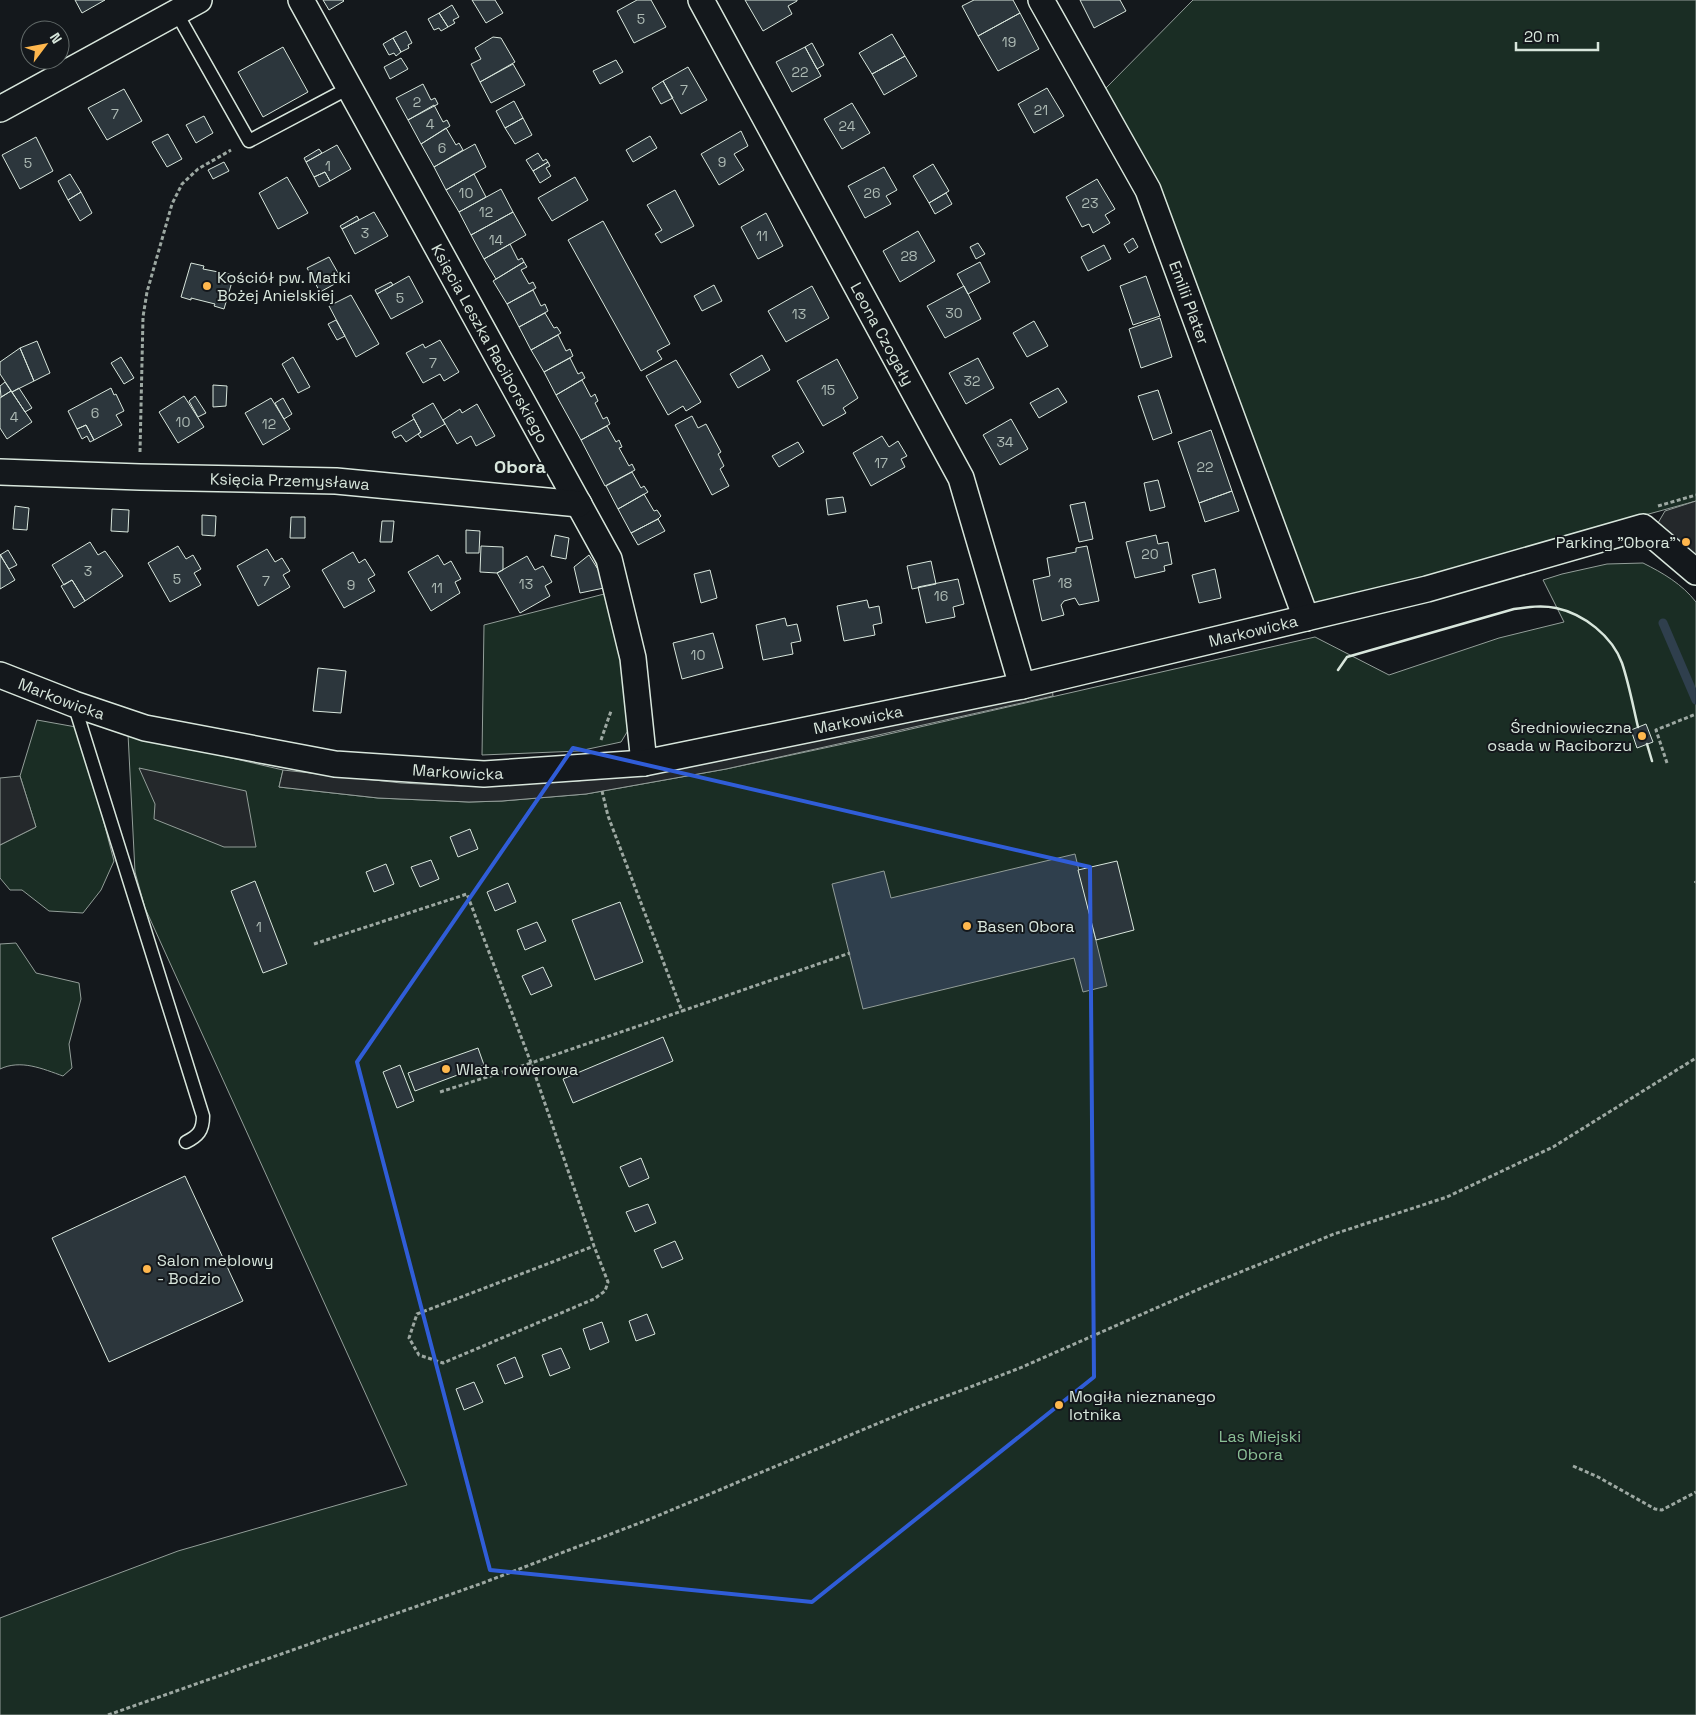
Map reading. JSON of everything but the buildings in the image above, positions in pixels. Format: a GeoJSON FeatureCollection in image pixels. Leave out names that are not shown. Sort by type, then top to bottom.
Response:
{"type":"FeatureCollection","features":[{"type":"Feature","properties":{"kind":"street"},"geometry":{"type":"LineString","coordinates":[[0,109],[199,0]]}},
{"type":"Feature","properties":{"kind":"street","name":"Księcia Leszka Raciborskiego"},"geometry":{"type":"LineString","coordinates":[[301,0],[609,559],[634,658],[644,763]]}},
{"type":"Feature","properties":{"kind":"street","name":"Leona Czogały"},"geometry":{"type":"LineString","coordinates":[[701,0],[961,478],[1022,686]]}},
{"type":"Feature","properties":{"kind":"street","name":"Emilii Plater"},"geometry":{"type":"LineString","coordinates":[[1041,0],[1148,190],[1306,618]]}},
{"type":"Feature","properties":{"kind":"street","name":"Księcia Przemysława"},"geometry":{"type":"LineString","coordinates":[[0,472],[336,481],[579,504]]}},
{"type":"Feature","properties":{"kind":"street","name":"Markowicka"},"geometry":{"type":"LineString","coordinates":[[0,675],[74,704],[145,728],[335,764],[484,774],[644,763],[1022,686],[1427,589],[1644,528],[1696,572]]}},
{"type":"Feature","properties":{"kind":"lane"},"geometry":{"type":"LineString","coordinates":[[176,12],[249,140],[349,88]]}},
{"type":"Feature","properties":{"kind":"lane"},"geometry":{"type":"LineString","coordinates":[[74,704],[203,1116],[200,1132],[195,1138],[186,1142]]}},
{"type":"Feature","properties":{"kind":"path"},"geometry":{"type":"LineString","coordinates":[[140,477],[143,317],[147,292],[172,204],[182,184],[198,169],[249,140]]}},
{"type":"Feature","properties":{"kind":"path"},"geometry":{"type":"LineString","coordinates":[[614,705],[600,741],[597,766],[608,816],[682,1011]]}},
{"type":"Feature","properties":{"kind":"path"},"geometry":{"type":"LineString","coordinates":[[1667,763],[1656,730],[1694,714]]}},
{"type":"Feature","properties":{"kind":"path"},"geometry":{"type":"LineString","coordinates":[[314,944],[467,894],[531,1063],[608,1282],[605,1291],[594,1299],[443,1363],[419,1355],[409,1338],[417,1314],[594,1246]]}},
{"type":"Feature","properties":{"kind":"path"},"geometry":{"type":"LineString","coordinates":[[440,1092],[531,1063],[850,953]]}},
{"type":"Feature","properties":{"kind":"path"},"geometry":{"type":"LineString","coordinates":[[108,1715],[480,1584],[650,1519],[910,1410],[1020,1368],[1206,1286],[1334,1234],[1447,1197],[1553,1147],[1696,1058]]}},
{"type":"Feature","properties":{"kind":"path"},"geometry":{"type":"LineString","coordinates":[[1573,1466],[1598,1477],[1655,1509],[1662,1510],[1696,1492]]}},
{"type":"Feature","properties":{"kind":"highlighted area"},"geometry":{"type":"Polygon","coordinates":[[[573,748],[1090,867],[1094,1377],[812,1602],[490,1570],[357,1062],[573,748]]]}},
{"type":"Feature","properties":{"kind":"green space"},"geometry":{"type":"Polygon","coordinates":[[[1193,0],[1696,0],[1696,501],[1313,610],[1105,89],[1193,0]]]}},
{"type":"Feature","properties":{"kind":"green space","name":"Las Miejski Obora"},"geometry":{"type":"Polygon","coordinates":[[[1643,563],[1672,580],[1696,602],[1696,881],[1694,882],[1696,883],[1696,1715],[0,1715],[0,1618],[178,1551],[407,1485],[145,908],[135,872],[128,734],[283,770],[279,787],[378,798],[469,802],[586,794],[726,769],[876,737],[1315,637],[1389,675],[1499,638],[1564,622],[1543,580],[1607,564],[1643,563]]]}},
{"type":"Feature","properties":{"kind":"green space"},"geometry":{"type":"Polygon","coordinates":[[[608,593],[617,613],[632,724],[621,742],[579,751],[482,755],[484,625],[608,593]]]}},
{"type":"Feature","properties":{"kind":"green space"},"geometry":{"type":"Polygon","coordinates":[[[37,720],[76,727],[92,777],[114,861],[101,890],[83,913],[49,911],[22,890],[10,890],[0,878],[0,845],[36,827],[20,776],[37,720]]]}},
{"type":"Feature","properties":{"kind":"green space"},"geometry":{"type":"Polygon","coordinates":[[[16,943],[36,973],[79,983],[81,999],[69,1044],[72,1068],[63,1076],[24,1065],[8,1066],[0,1069],[0,944],[16,943]]]}},
{"type":"Feature","properties":{"kind":"shaded area","name":"Parking \"Obora\""},"geometry":{"type":"Polygon","coordinates":[[[1696,501],[1696,556],[1655,528],[1665,511],[1696,501]]]}},
{"type":"Feature","properties":{"kind":"shaded area"},"geometry":{"type":"Polygon","coordinates":[[[1052,686],[1053,696],[726,769],[586,794],[469,802],[378,798],[279,787],[283,770],[401,783],[461,786],[578,781],[619,775],[1052,686]]]}},
{"type":"Feature","properties":{"kind":"shaded area"},"geometry":{"type":"Polygon","coordinates":[[[139,768],[246,791],[256,847],[224,847],[154,819],[155,804],[139,768]]]}},
{"type":"Feature","properties":{"kind":"shaded area"},"geometry":{"type":"Polygon","coordinates":[[[20,776],[36,827],[0,845],[0,778],[20,776]]]}},
{"type":"Feature","properties":{"kind":"water","name":"Basen Obora"},"geometry":{"type":"Polygon","coordinates":[[[1075,854],[1107,986],[1083,992],[1074,958],[863,1009],[832,884],[884,871],[891,898],[1075,854]]]}},
{"type":"Feature","properties":{"kind":"waterway"},"geometry":{"type":"LineString","coordinates":[[1663,623],[1696,700]]}},
{"type":"Feature","properties":{"kind":"wall"},"geometry":{"type":"LineString","coordinates":[[1338,670],[1347,657],[1514,609],[1540,606],[1551,607],[1577,615],[1587,621],[1604,635],[1611,644],[1622,663],[1638,727]]}},
{"type":"Feature","properties":{"kind":"wall"},"geometry":{"type":"LineString","coordinates":[[1647,744],[1652,761]]}},
{"type":"Feature","properties":{"kind":"place","name":"Kościół pw. Matki Bożej Anielskiej"},"geometry":{"type":"Point","coordinates":[207,286]}},
{"type":"Feature","properties":{"kind":"place","name":"Parking \"Obora\""},"geometry":{"type":"Point","coordinates":[1686,542]}},
{"type":"Feature","properties":{"kind":"place","name":"Średniowieczna osada w Raciborzu"},"geometry":{"type":"Point","coordinates":[1642,736]}},
{"type":"Feature","properties":{"kind":"place","name":"Basen Obora"},"geometry":{"type":"Point","coordinates":[967,926]}},
{"type":"Feature","properties":{"kind":"place","name":"WIata rowerowa"},"geometry":{"type":"Point","coordinates":[446,1069]}},
{"type":"Feature","properties":{"kind":"place","name":"Salon meblowy - Bodzio"},"geometry":{"type":"Point","coordinates":[147,1269]}},
{"type":"Feature","properties":{"kind":"place","name":"Mogiła nieznanego lotnika"},"geometry":{"type":"Point","coordinates":[1059,1405]}},
{"type":"Feature","properties":{"kind":"district","name":"Obora"},"geometry":{"type":"Point","coordinates":[520,467]}}]}
